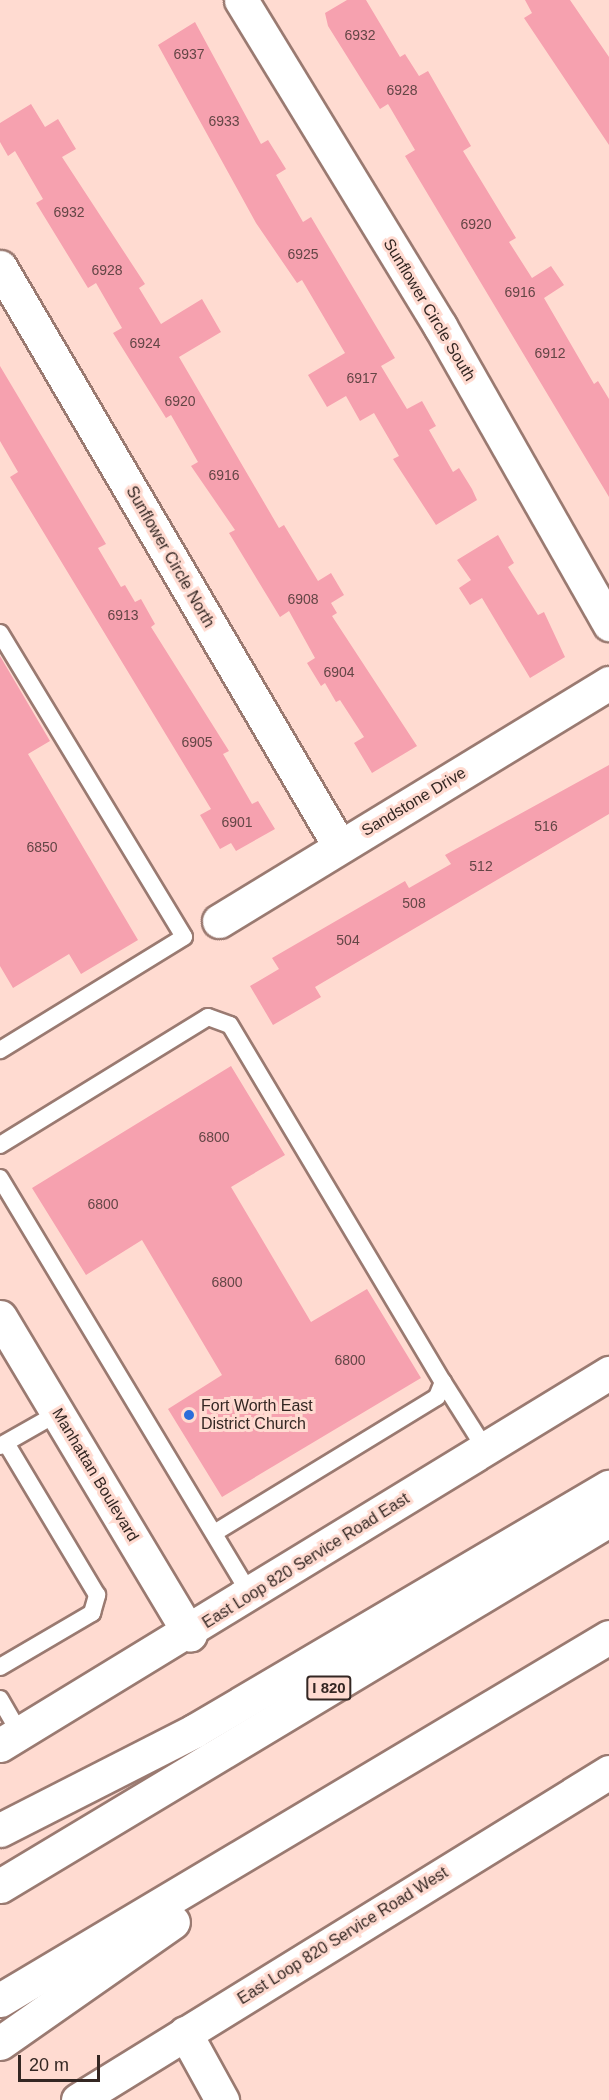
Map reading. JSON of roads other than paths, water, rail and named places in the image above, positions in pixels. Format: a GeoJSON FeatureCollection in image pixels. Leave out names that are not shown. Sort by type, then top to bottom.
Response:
{"type":"FeatureCollection","features":[{"type":"Feature","properties":{"kind":"main road","name":"Sunflower Circle South"},"geometry":{"type":"LineString","coordinates":[[242,0],[440,326],[609,624]]}},
{"type":"Feature","properties":{"kind":"main road","name":"Sunflower Circle North"},"geometry":{"type":"LineString","coordinates":[[0,267],[340,847]]}},
{"type":"Feature","properties":{"kind":"main road","name":"Sandstone Drive"},"geometry":{"type":"LineString","coordinates":[[219,921],[609,683]]}},
{"type":"Feature","properties":{"kind":"main road","name":"Manhattan Boulevard"},"geometry":{"type":"LineString","coordinates":[[5,1338],[58,1413],[190,1634]]}},
{"type":"Feature","properties":{"kind":"main road","name":"East Loop 820 Service Road East"},"geometry":{"type":"LineString","coordinates":[[10,1739],[190,1634],[609,1373]]}},
{"type":"Feature","properties":{"kind":"main road"},"geometry":{"type":"LineString","coordinates":[[0,1830],[194,1731],[609,1487]]}},
{"type":"Feature","properties":{"kind":"main road","name":"I 820"},"geometry":{"type":"LineString","coordinates":[[0,1886],[609,1520]]}},
{"type":"Feature","properties":{"kind":"main road"},"geometry":{"type":"LineString","coordinates":[[0,2000],[366,1786],[609,1637]]}},
{"type":"Feature","properties":{"kind":"main road","name":"East Loop 820 Service Road West"},"geometry":{"type":"LineString","coordinates":[[78,2100],[609,1772]]}},
{"type":"Feature","properties":{"kind":"main road"},"geometry":{"type":"LineString","coordinates":[[0,2043],[366,1786]]}},
{"type":"Feature","properties":{"kind":"main road"},"geometry":{"type":"LineString","coordinates":[[185,2033],[222,2100]]}},
{"type":"Feature","properties":{"kind":"lane"},"geometry":{"type":"LineString","coordinates":[[0,633],[184,937],[0,1050]]}},
{"type":"Feature","properties":{"kind":"lane"},"geometry":{"type":"LineString","coordinates":[[0,1145],[208,1017],[230,1025],[443,1382],[486,1449]]}},
{"type":"Feature","properties":{"kind":"lane"},"geometry":{"type":"LineString","coordinates":[[0,1178],[251,1595]]}},
{"type":"Feature","properties":{"kind":"lane"},"geometry":{"type":"LineString","coordinates":[[214,1533],[437,1396],[443,1382]]}},
{"type":"Feature","properties":{"kind":"lane"},"geometry":{"type":"LineString","coordinates":[[0,1667],[93,1613],[97,1595],[3,1445],[58,1413]]}},
{"type":"Feature","properties":{"kind":"lane"},"geometry":{"type":"LineString","coordinates":[[0,1699],[10,1739]]}},
{"type":"Feature","properties":{"kind":"place","name":"Fort Worth East District Church"},"geometry":{"type":"Point","coordinates":[189,1415]}}]}
